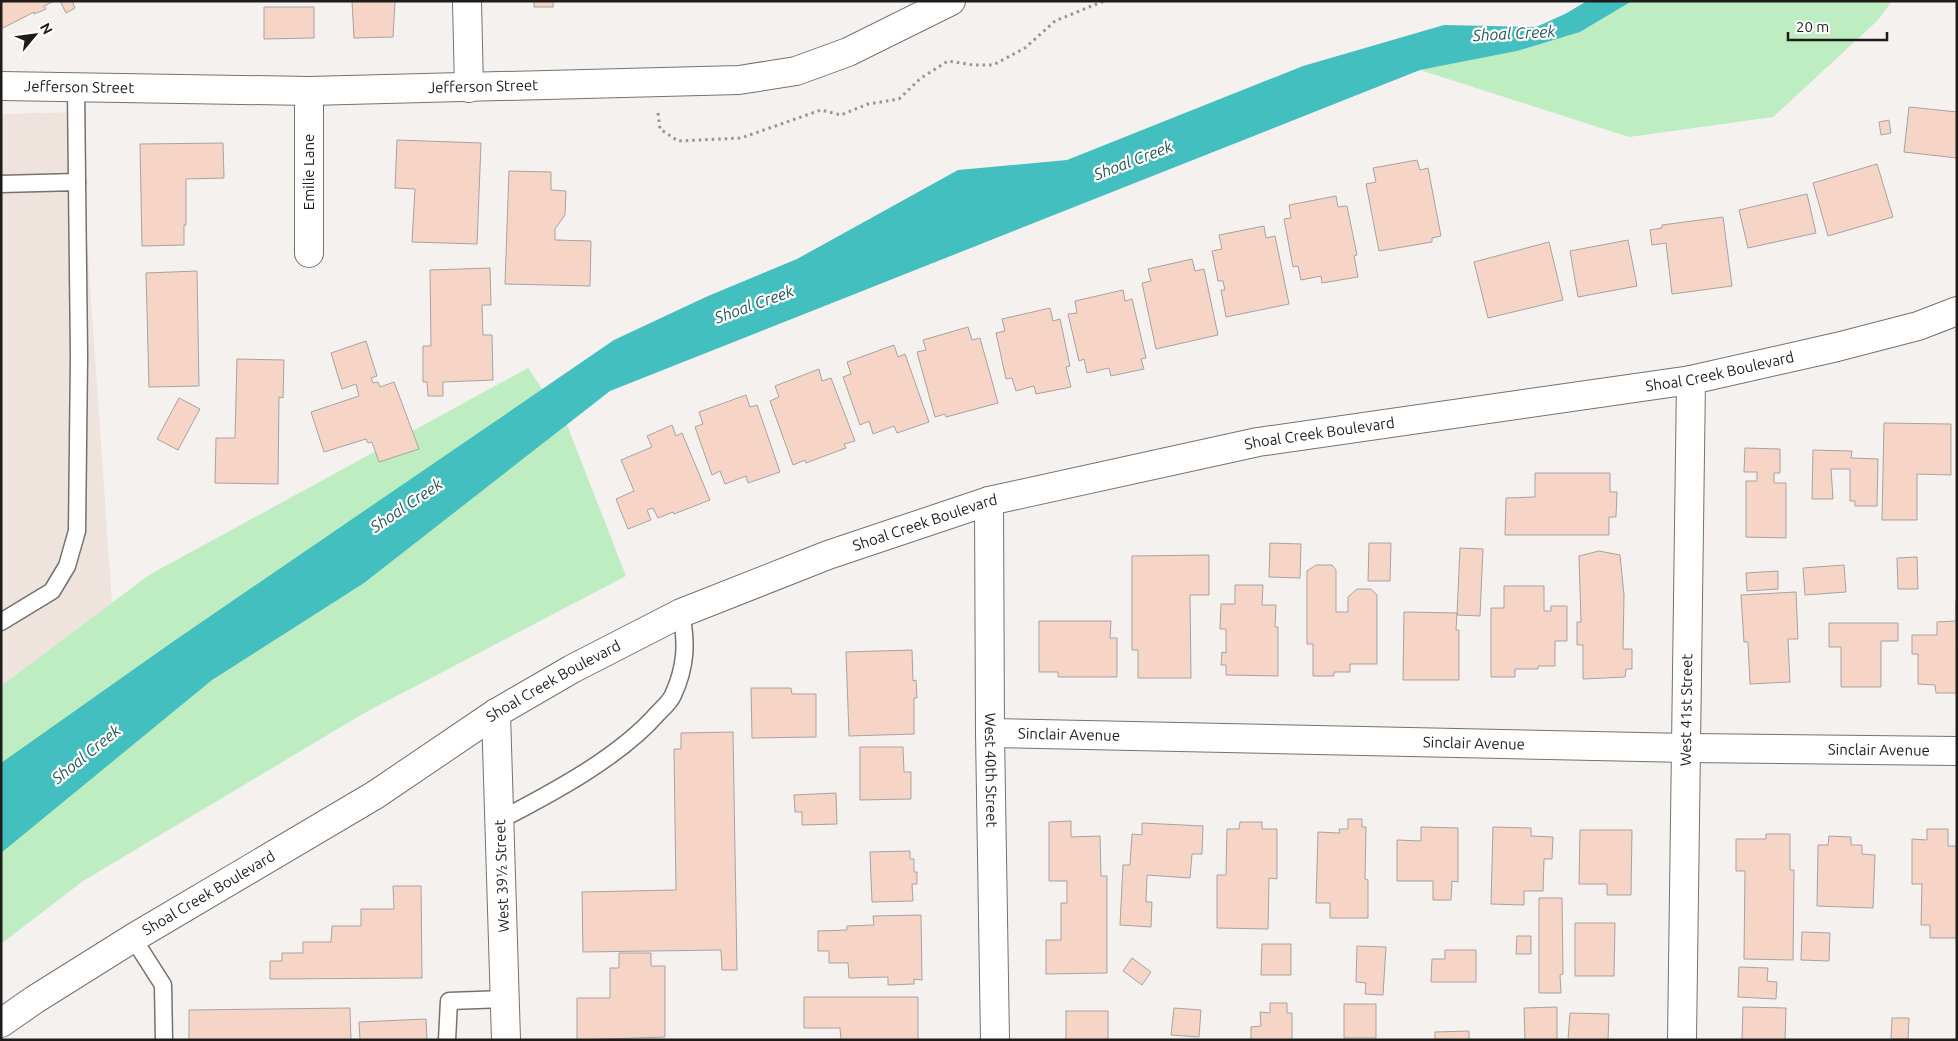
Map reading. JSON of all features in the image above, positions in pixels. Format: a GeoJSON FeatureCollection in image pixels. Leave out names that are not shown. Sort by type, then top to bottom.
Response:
{"type":"FeatureCollection","features":[{"type":"Feature","properties":{"kind":"street"},"geometry":{"type":"LineString","coordinates":[[466,1],[469,88]]}},
{"type":"Feature","properties":{"kind":"street","name":"Jefferson Street"},"geometry":{"type":"LineString","coordinates":[[1,86],[309,91],[739,80],[796,71],[848,52],[951,1]]}},
{"type":"Feature","properties":{"kind":"street","name":"Emilie Lane"},"geometry":{"type":"LineString","coordinates":[[309,91],[309,253]]}},
{"type":"Feature","properties":{"kind":"street","name":"Shoal Creek Boulevard"},"geometry":{"type":"LineString","coordinates":[[1,1023],[133,938],[375,795],[496,713],[572,669],[680,613],[828,555],[989,500],[1258,442],[1691,380],[1909,328],[1957,311]]}},
{"type":"Feature","properties":{"kind":"street","name":"West 41st Street"},"geometry":{"type":"LineString","coordinates":[[1682,1040],[1688,748],[1691,380]]}},
{"type":"Feature","properties":{"kind":"street","name":"West 40th Street"},"geometry":{"type":"LineString","coordinates":[[989,500],[990,733],[996,1040]]}},
{"type":"Feature","properties":{"kind":"street","name":"West 39½ Street"},"geometry":{"type":"LineString","coordinates":[[496,713],[506,1040]]}},
{"type":"Feature","properties":{"kind":"street","name":"Sinclair Avenue"},"geometry":{"type":"LineString","coordinates":[[990,733],[1688,748],[1957,751]]}},
{"type":"Feature","properties":{"kind":"lane"},"geometry":{"type":"LineString","coordinates":[[1,622],[52,591],[67,566],[76,531],[80,356],[76,87]]}},
{"type":"Feature","properties":{"kind":"lane"},"geometry":{"type":"LineString","coordinates":[[1,184],[77,182]]}},
{"type":"Feature","properties":{"kind":"lane"},"geometry":{"type":"LineString","coordinates":[[500,820],[556,792],[646,726],[672,697],[681,672],[686,640],[680,613]]}},
{"type":"Feature","properties":{"kind":"lane"},"geometry":{"type":"LineString","coordinates":[[133,938],[164,985],[164,1040]]}},
{"type":"Feature","properties":{"kind":"lane"},"geometry":{"type":"LineString","coordinates":[[447,1040],[449,1001],[505,999]]}},
{"type":"Feature","properties":{"kind":"path"},"geometry":{"type":"LineString","coordinates":[[655,82],[660,129],[678,142],[741,138],[821,110],[841,115],[868,104],[899,99],[921,78],[948,61],[973,65],[993,64],[1025,48],[1055,20],[1104,1]]}},
{"type":"Feature","properties":{"kind":"shaded area"},"geometry":{"type":"Polygon","coordinates":[[[78,112],[112,603],[1,686],[1,114],[78,112]]]}},
{"type":"Feature","properties":{"kind":"green space"},"geometry":{"type":"Polygon","coordinates":[[[1632,1],[1892,1],[1877,21],[1773,117],[1629,137],[1420,70],[1517,51],[1580,32],[1632,1]]]}},
{"type":"Feature","properties":{"kind":"green space"},"geometry":{"type":"Polygon","coordinates":[[[528,368],[567,425],[626,576],[366,712],[83,881],[1,944],[1,686],[149,575],[528,368]]]}},
{"type":"Feature","properties":{"kind":"water","name":"Shoal Creek"},"geometry":{"type":"Polygon","coordinates":[[[1587,1],[1632,1],[1580,32],[1517,51],[1420,70],[610,391],[364,583],[212,680],[1,853],[1,763],[171,643],[614,340],[708,296],[797,259],[958,170],[1067,160],[1303,66],[1444,25],[1536,27],[1565,14],[1587,1]]]}},
{"type":"Feature","properties":{"kind":"building"},"geometry":{"type":"Polygon","coordinates":[[[1,1],[54,1],[44,6],[46,9],[34,14],[34,12],[1,29],[1,1]]]}},
{"type":"Feature","properties":{"kind":"building"},"geometry":{"type":"Polygon","coordinates":[[[60,1],[72,1],[75,8],[66,13],[60,1]]]}},
{"type":"Feature","properties":{"kind":"building"},"geometry":{"type":"Polygon","coordinates":[[[352,1],[395,1],[393,37],[354,38],[352,1]]]}},
{"type":"Feature","properties":{"kind":"building"},"geometry":{"type":"Polygon","coordinates":[[[534,1],[553,1],[553,7],[534,7],[534,1]]]}},
{"type":"Feature","properties":{"kind":"building"},"geometry":{"type":"Polygon","coordinates":[[[264,7],[314,7],[314,38],[264,39],[264,7]]]}},
{"type":"Feature","properties":{"kind":"building"},"geometry":{"type":"Polygon","coordinates":[[[1909,107],[1957,112],[1957,158],[1904,152],[1909,107]]]}},
{"type":"Feature","properties":{"kind":"building"},"geometry":{"type":"Polygon","coordinates":[[[1889,120],[1891,133],[1881,135],[1879,122],[1889,120]]]}},
{"type":"Feature","properties":{"kind":"building"},"geometry":{"type":"Polygon","coordinates":[[[397,140],[481,143],[477,244],[412,242],[415,189],[395,188],[397,140]]]}},
{"type":"Feature","properties":{"kind":"building"},"geometry":{"type":"Polygon","coordinates":[[[223,143],[224,178],[186,179],[184,245],[142,246],[140,144],[223,143]]]}},
{"type":"Feature","properties":{"kind":"building"},"geometry":{"type":"Polygon","coordinates":[[[1417,160],[1420,170],[1428,168],[1441,236],[1432,238],[1432,242],[1379,251],[1366,184],[1376,182],[1373,168],[1417,160]]]}},
{"type":"Feature","properties":{"kind":"building"},"geometry":{"type":"Polygon","coordinates":[[[1877,164],[1893,217],[1828,236],[1813,183],[1877,164]]]}},
{"type":"Feature","properties":{"kind":"building"},"geometry":{"type":"Polygon","coordinates":[[[509,171],[551,172],[551,190],[566,191],[565,215],[555,229],[555,240],[591,241],[590,286],[505,284],[509,171]]]}},
{"type":"Feature","properties":{"kind":"building"},"geometry":{"type":"Polygon","coordinates":[[[1807,194],[1816,233],[1748,248],[1739,210],[1807,194]]]}},
{"type":"Feature","properties":{"kind":"building"},"geometry":{"type":"Polygon","coordinates":[[[1336,196],[1338,207],[1347,206],[1357,255],[1354,256],[1358,277],[1322,283],[1321,276],[1301,280],[1298,266],[1293,267],[1284,219],[1291,218],[1289,205],[1336,196]]]}},
{"type":"Feature","properties":{"kind":"building"},"geometry":{"type":"Polygon","coordinates":[[[1723,217],[1732,286],[1672,294],[1666,243],[1652,245],[1650,230],[1662,228],[1662,225],[1723,217]]]}},
{"type":"Feature","properties":{"kind":"building"},"geometry":{"type":"Polygon","coordinates":[[[1264,226],[1266,238],[1275,236],[1289,304],[1226,317],[1221,290],[1225,290],[1223,281],[1218,281],[1212,251],[1222,249],[1219,235],[1264,226]]]}},
{"type":"Feature","properties":{"kind":"building"},"geometry":{"type":"Polygon","coordinates":[[[1628,240],[1637,286],[1578,297],[1570,251],[1628,240]]]}},
{"type":"Feature","properties":{"kind":"building"},"geometry":{"type":"Polygon","coordinates":[[[1549,242],[1563,300],[1488,318],[1474,262],[1549,242]]]}},
{"type":"Feature","properties":{"kind":"building"},"geometry":{"type":"Polygon","coordinates":[[[1192,259],[1195,271],[1204,269],[1218,335],[1156,349],[1142,283],[1151,281],[1148,269],[1192,259]]]}},
{"type":"Feature","properties":{"kind":"building"},"geometry":{"type":"Polygon","coordinates":[[[490,268],[491,305],[482,305],[483,335],[492,335],[493,380],[443,382],[443,396],[428,396],[427,382],[423,382],[423,346],[431,346],[430,270],[490,268]]]}},
{"type":"Feature","properties":{"kind":"building"},"geometry":{"type":"Polygon","coordinates":[[[197,271],[199,386],[149,387],[146,273],[197,271]]]}},
{"type":"Feature","properties":{"kind":"building"},"geometry":{"type":"Polygon","coordinates":[[[1123,290],[1125,301],[1132,299],[1146,358],[1141,359],[1144,369],[1111,376],[1109,368],[1087,373],[1084,359],[1079,361],[1068,314],[1077,313],[1075,301],[1123,290]]]}},
{"type":"Feature","properties":{"kind":"building"},"geometry":{"type":"Polygon","coordinates":[[[1050,308],[1053,321],[1060,319],[1070,366],[1066,367],[1071,387],[1036,394],[1034,386],[1016,391],[1012,378],[1006,379],[996,333],[1005,331],[1002,319],[1050,308]]]}},
{"type":"Feature","properties":{"kind":"building"},"geometry":{"type":"Polygon","coordinates":[[[968,327],[972,340],[980,338],[998,403],[946,417],[945,414],[935,417],[917,352],[926,350],[923,340],[968,327]]]}},
{"type":"Feature","properties":{"kind":"building"},"geometry":{"type":"Polygon","coordinates":[[[366,341],[377,376],[371,378],[373,383],[378,382],[380,387],[394,382],[419,449],[379,462],[372,442],[368,443],[366,439],[324,452],[311,412],[359,396],[356,384],[342,389],[331,353],[366,341]]]}},
{"type":"Feature","properties":{"kind":"building"},"geometry":{"type":"Polygon","coordinates":[[[894,345],[898,357],[905,354],[929,422],[897,433],[894,426],[873,434],[869,421],[860,425],[843,377],[851,374],[847,362],[894,345]]]}},
{"type":"Feature","properties":{"kind":"building"},"geometry":{"type":"Polygon","coordinates":[[[237,359],[284,360],[283,398],[279,397],[278,484],[215,483],[216,438],[235,438],[237,359]]]}},
{"type":"Feature","properties":{"kind":"building"},"geometry":{"type":"Polygon","coordinates":[[[819,369],[822,381],[831,378],[855,441],[844,444],[846,448],[806,463],[805,460],[793,465],[770,401],[779,397],[775,386],[819,369]]]}},
{"type":"Feature","properties":{"kind":"building"},"geometry":{"type":"Polygon","coordinates":[[[746,395],[750,407],[757,405],[780,472],[748,483],[746,476],[725,484],[720,471],[712,475],[695,427],[703,424],[699,412],[746,395]]]}},
{"type":"Feature","properties":{"kind":"building"},"geometry":{"type":"Polygon","coordinates":[[[179,398],[200,409],[178,450],[157,439],[179,398]]]}},
{"type":"Feature","properties":{"kind":"building"},"geometry":{"type":"Polygon","coordinates":[[[1884,423],[1951,424],[1951,475],[1917,474],[1917,520],[1882,520],[1884,423]]]}},
{"type":"Feature","properties":{"kind":"building"},"geometry":{"type":"Polygon","coordinates":[[[672,425],[676,436],[682,433],[710,500],[658,518],[653,508],[647,510],[651,520],[628,529],[616,499],[634,491],[621,460],[652,447],[647,436],[672,425]]]}},
{"type":"Feature","properties":{"kind":"building"},"geometry":{"type":"Polygon","coordinates":[[[1745,448],[1780,449],[1780,473],[1774,473],[1774,483],[1786,483],[1786,538],[1746,537],[1746,481],[1757,481],[1757,472],[1744,472],[1745,448]]]}},
{"type":"Feature","properties":{"kind":"building"},"geometry":{"type":"Polygon","coordinates":[[[1813,450],[1852,451],[1851,458],[1878,459],[1877,506],[1855,506],[1855,501],[1850,501],[1850,469],[1831,469],[1833,499],[1812,499],[1813,450]]]}},
{"type":"Feature","properties":{"kind":"building"},"geometry":{"type":"Polygon","coordinates":[[[1535,473],[1610,473],[1610,492],[1617,492],[1616,517],[1609,517],[1609,535],[1505,535],[1506,498],[1535,497],[1535,473]]]}},
{"type":"Feature","properties":{"kind":"building"},"geometry":{"type":"Polygon","coordinates":[[[1270,543],[1301,544],[1300,578],[1269,577],[1270,543]]]}},
{"type":"Feature","properties":{"kind":"building"},"geometry":{"type":"Polygon","coordinates":[[[1369,543],[1391,543],[1390,581],[1368,581],[1369,543]]]}},
{"type":"Feature","properties":{"kind":"building"},"geometry":{"type":"Polygon","coordinates":[[[1460,548],[1483,549],[1480,616],[1457,615],[1460,548]]]}},
{"type":"Feature","properties":{"kind":"building"},"geometry":{"type":"Polygon","coordinates":[[[1599,551],[1620,555],[1624,595],[1623,649],[1632,649],[1632,669],[1626,669],[1625,677],[1583,679],[1583,645],[1577,645],[1577,622],[1581,622],[1579,556],[1599,551]]]}},
{"type":"Feature","properties":{"kind":"building"},"geometry":{"type":"Polygon","coordinates":[[[1209,555],[1209,595],[1190,595],[1191,678],[1138,678],[1138,650],[1132,650],[1132,556],[1209,555]]]}},
{"type":"Feature","properties":{"kind":"building"},"geometry":{"type":"Polygon","coordinates":[[[1917,557],[1918,589],[1898,589],[1897,558],[1917,557]]]}},
{"type":"Feature","properties":{"kind":"building"},"geometry":{"type":"Polygon","coordinates":[[[1316,565],[1332,565],[1336,570],[1336,612],[1348,612],[1348,597],[1357,589],[1371,589],[1377,595],[1377,664],[1350,664],[1350,672],[1334,672],[1334,676],[1313,676],[1313,644],[1307,644],[1307,571],[1316,565]]]}},
{"type":"Feature","properties":{"kind":"building"},"geometry":{"type":"Polygon","coordinates":[[[1844,565],[1846,592],[1805,595],[1803,568],[1844,565]]]}},
{"type":"Feature","properties":{"kind":"building"},"geometry":{"type":"Polygon","coordinates":[[[1778,571],[1778,589],[1747,591],[1746,573],[1778,571]]]}},
{"type":"Feature","properties":{"kind":"building"},"geometry":{"type":"Polygon","coordinates":[[[1235,585],[1263,585],[1262,605],[1276,605],[1275,627],[1278,627],[1278,676],[1226,675],[1226,665],[1221,665],[1222,652],[1226,653],[1226,629],[1220,629],[1221,604],[1235,604],[1235,585]]]}},
{"type":"Feature","properties":{"kind":"building"},"geometry":{"type":"Polygon","coordinates":[[[1504,586],[1544,586],[1544,611],[1551,611],[1551,606],[1567,606],[1567,641],[1555,641],[1555,666],[1538,666],[1538,669],[1515,669],[1515,677],[1491,677],[1491,608],[1504,608],[1504,586]]]}},
{"type":"Feature","properties":{"kind":"building"},"geometry":{"type":"Polygon","coordinates":[[[1796,592],[1798,639],[1788,639],[1790,682],[1750,684],[1748,642],[1744,642],[1741,595],[1796,592]]]}},
{"type":"Feature","properties":{"kind":"building"},"geometry":{"type":"Polygon","coordinates":[[[1956,601],[1957,693],[1936,693],[1935,685],[1918,684],[1918,654],[1912,654],[1912,635],[1937,635],[1937,622],[1956,621],[1956,601]]]}},
{"type":"Feature","properties":{"kind":"building"},"geometry":{"type":"Polygon","coordinates":[[[1404,612],[1457,613],[1456,630],[1459,630],[1459,680],[1403,680],[1404,612]]]}},
{"type":"Feature","properties":{"kind":"building"},"geometry":{"type":"Polygon","coordinates":[[[1039,621],[1111,621],[1110,638],[1117,638],[1117,677],[1058,677],[1058,672],[1039,672],[1039,621]]]}},
{"type":"Feature","properties":{"kind":"building"},"geometry":{"type":"Polygon","coordinates":[[[1829,623],[1898,623],[1898,641],[1881,641],[1881,687],[1841,687],[1841,647],[1829,647],[1829,623]]]}},
{"type":"Feature","properties":{"kind":"building"},"geometry":{"type":"Polygon","coordinates":[[[912,650],[913,681],[916,680],[917,698],[914,698],[914,734],[849,736],[846,652],[912,650]]]}},
{"type":"Feature","properties":{"kind":"building"},"geometry":{"type":"Polygon","coordinates":[[[751,688],[791,688],[792,694],[816,694],[816,737],[752,738],[751,688]]]}},
{"type":"Feature","properties":{"kind":"building"},"geometry":{"type":"Polygon","coordinates":[[[733,732],[737,970],[722,970],[721,950],[583,952],[582,892],[676,890],[674,749],[681,749],[681,733],[733,732]]]}},
{"type":"Feature","properties":{"kind":"building"},"geometry":{"type":"Polygon","coordinates":[[[860,747],[903,747],[904,772],[911,772],[911,799],[860,800],[860,747]]]}},
{"type":"Feature","properties":{"kind":"building"},"geometry":{"type":"Polygon","coordinates":[[[836,793],[837,824],[802,825],[802,812],[795,812],[794,795],[836,793]]]}},
{"type":"Feature","properties":{"kind":"building"},"geometry":{"type":"Polygon","coordinates":[[[1348,819],[1362,819],[1362,827],[1366,827],[1365,879],[1368,880],[1368,918],[1330,918],[1330,903],[1316,903],[1318,832],[1340,833],[1339,829],[1348,829],[1348,819]]]}},
{"type":"Feature","properties":{"kind":"building"},"geometry":{"type":"Polygon","coordinates":[[[1071,821],[1071,837],[1100,836],[1101,876],[1107,876],[1107,973],[1046,974],[1046,940],[1061,940],[1061,903],[1067,903],[1067,881],[1049,881],[1049,822],[1071,821]]]}},
{"type":"Feature","properties":{"kind":"building"},"geometry":{"type":"Polygon","coordinates":[[[1240,822],[1262,822],[1262,829],[1277,829],[1277,879],[1269,878],[1268,929],[1217,928],[1217,875],[1226,875],[1227,829],[1239,829],[1240,822]]]}},
{"type":"Feature","properties":{"kind":"building"},"geometry":{"type":"Polygon","coordinates":[[[1142,823],[1203,826],[1202,854],[1192,854],[1190,878],[1147,875],[1146,902],[1152,902],[1151,927],[1120,925],[1123,865],[1130,865],[1132,834],[1142,835],[1142,823]]]}},
{"type":"Feature","properties":{"kind":"building"},"geometry":{"type":"Polygon","coordinates":[[[1421,827],[1458,828],[1458,882],[1452,881],[1451,900],[1433,900],[1433,881],[1397,881],[1397,840],[1421,841],[1421,827]]]}},
{"type":"Feature","properties":{"kind":"building"},"geometry":{"type":"Polygon","coordinates":[[[1493,827],[1531,828],[1531,836],[1553,837],[1552,859],[1544,859],[1543,891],[1524,891],[1524,905],[1491,904],[1493,827]]]}},
{"type":"Feature","properties":{"kind":"building"},"geometry":{"type":"Polygon","coordinates":[[[1927,829],[1948,829],[1948,846],[1957,846],[1957,938],[1930,938],[1930,925],[1921,925],[1922,884],[1912,884],[1912,839],[1927,840],[1927,829]]]}},
{"type":"Feature","properties":{"kind":"building"},"geometry":{"type":"Polygon","coordinates":[[[1580,830],[1632,830],[1631,895],[1607,895],[1607,884],[1579,884],[1580,830]]]}},
{"type":"Feature","properties":{"kind":"building"},"geometry":{"type":"Polygon","coordinates":[[[1766,834],[1790,834],[1790,870],[1794,870],[1793,960],[1744,959],[1745,871],[1736,871],[1736,839],[1766,839],[1766,834]]]}},
{"type":"Feature","properties":{"kind":"building"},"geometry":{"type":"Polygon","coordinates":[[[1829,836],[1851,837],[1851,845],[1862,845],[1862,854],[1875,855],[1873,908],[1817,906],[1818,845],[1828,845],[1829,836]]]}},
{"type":"Feature","properties":{"kind":"building"},"geometry":{"type":"Polygon","coordinates":[[[910,851],[910,859],[914,859],[914,872],[917,872],[917,884],[912,884],[913,901],[872,902],[870,852],[910,851]]]}},
{"type":"Feature","properties":{"kind":"building"},"geometry":{"type":"Polygon","coordinates":[[[393,886],[421,886],[422,978],[270,979],[270,961],[282,961],[282,953],[303,953],[303,942],[331,942],[332,926],[361,926],[361,909],[394,909],[393,886]]]}},
{"type":"Feature","properties":{"kind":"building"},"geometry":{"type":"Polygon","coordinates":[[[1539,898],[1562,898],[1563,974],[1560,975],[1561,993],[1539,993],[1539,898]]]}},
{"type":"Feature","properties":{"kind":"building"},"geometry":{"type":"Polygon","coordinates":[[[921,915],[922,980],[914,979],[914,984],[888,985],[888,977],[849,978],[848,963],[829,963],[829,951],[818,951],[818,931],[847,930],[847,926],[874,925],[873,916],[921,915]]]}},
{"type":"Feature","properties":{"kind":"building"},"geometry":{"type":"Polygon","coordinates":[[[1575,923],[1615,923],[1614,976],[1575,976],[1575,923]]]}},
{"type":"Feature","properties":{"kind":"building"},"geometry":{"type":"Polygon","coordinates":[[[1802,932],[1830,933],[1829,961],[1801,960],[1802,932]]]}},
{"type":"Feature","properties":{"kind":"building"},"geometry":{"type":"Polygon","coordinates":[[[1517,936],[1531,936],[1531,954],[1516,954],[1517,936]]]}},
{"type":"Feature","properties":{"kind":"building"},"geometry":{"type":"Polygon","coordinates":[[[1262,944],[1291,944],[1291,975],[1261,975],[1262,944]]]}},
{"type":"Feature","properties":{"kind":"building"},"geometry":{"type":"Polygon","coordinates":[[[1357,946],[1386,947],[1383,995],[1365,994],[1366,983],[1356,982],[1357,946]]]}},
{"type":"Feature","properties":{"kind":"building"},"geometry":{"type":"Polygon","coordinates":[[[1445,950],[1476,950],[1476,982],[1431,982],[1432,959],[1445,959],[1445,950]]]}},
{"type":"Feature","properties":{"kind":"building"},"geometry":{"type":"Polygon","coordinates":[[[619,953],[651,953],[651,966],[665,966],[665,1037],[577,1040],[577,998],[610,998],[610,968],[619,968],[619,953]]]}},
{"type":"Feature","properties":{"kind":"building"},"geometry":{"type":"Polygon","coordinates":[[[1132,958],[1151,972],[1142,985],[1123,971],[1132,958]]]}},
{"type":"Feature","properties":{"kind":"building"},"geometry":{"type":"Polygon","coordinates":[[[1739,967],[1768,968],[1767,981],[1777,982],[1776,999],[1738,997],[1739,967]]]}},
{"type":"Feature","properties":{"kind":"building"},"geometry":{"type":"Polygon","coordinates":[[[804,997],[918,997],[918,1040],[841,1040],[840,1028],[804,1028],[804,997]]]}},
{"type":"Feature","properties":{"kind":"building"},"geometry":{"type":"Polygon","coordinates":[[[1270,1003],[1287,1003],[1287,1013],[1292,1013],[1292,1040],[1251,1040],[1251,1027],[1261,1026],[1260,1012],[1270,1013],[1270,1003]]]}},
{"type":"Feature","properties":{"kind":"building"},"geometry":{"type":"Polygon","coordinates":[[[1344,1004],[1376,1004],[1376,1038],[1344,1038],[1344,1004]]]}},
{"type":"Feature","properties":{"kind":"building"},"geometry":{"type":"Polygon","coordinates":[[[1557,1007],[1557,1040],[1525,1040],[1524,1008],[1557,1007]]]}},
{"type":"Feature","properties":{"kind":"building"},"geometry":{"type":"Polygon","coordinates":[[[1743,1007],[1786,1008],[1785,1040],[1742,1040],[1743,1007]]]}},
{"type":"Feature","properties":{"kind":"building"},"geometry":{"type":"Polygon","coordinates":[[[350,1008],[351,1040],[189,1040],[189,1010],[350,1008]]]}},
{"type":"Feature","properties":{"kind":"building"},"geometry":{"type":"Polygon","coordinates":[[[1174,1008],[1201,1010],[1199,1037],[1171,1035],[1174,1008]]]}},
{"type":"Feature","properties":{"kind":"building"},"geometry":{"type":"Polygon","coordinates":[[[1066,1011],[1108,1011],[1108,1040],[1066,1040],[1066,1011]]]}},
{"type":"Feature","properties":{"kind":"building"},"geometry":{"type":"Polygon","coordinates":[[[1570,1013],[1609,1014],[1608,1040],[1568,1040],[1570,1013]]]}},
{"type":"Feature","properties":{"kind":"building"},"geometry":{"type":"Polygon","coordinates":[[[1892,1018],[1909,1018],[1908,1039],[1891,1039],[1892,1018]]]}},
{"type":"Feature","properties":{"kind":"building"},"geometry":{"type":"Polygon","coordinates":[[[426,1019],[427,1040],[360,1040],[359,1022],[426,1019]]]}},
{"type":"Feature","properties":{"kind":"building"},"geometry":{"type":"Polygon","coordinates":[[[1469,1031],[1469,1040],[1435,1040],[1435,1032],[1469,1031]]]}}]}
